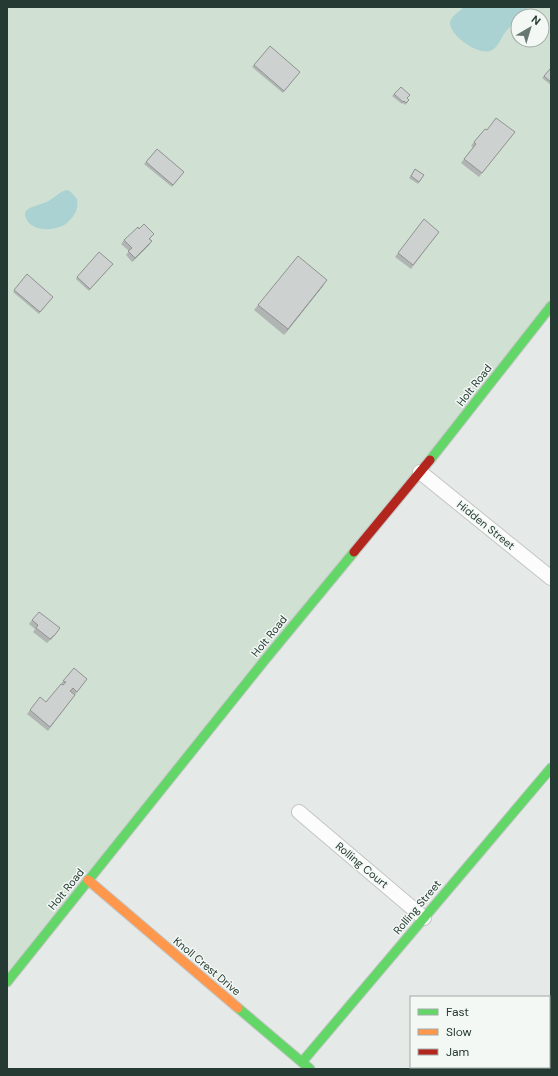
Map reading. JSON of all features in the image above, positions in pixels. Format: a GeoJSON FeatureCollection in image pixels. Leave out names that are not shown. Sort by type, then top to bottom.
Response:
{"type":"FeatureCollection","features":[{"type":"Feature","properties":{"kind":"main road","name":"Holt Road"},"geometry":{"type":"LineString","coordinates":[[7,982],[268,656],[548,316]]}},
{"type":"Feature","properties":{"kind":"main road","name":"Rolling Street"},"geometry":{"type":"LineString","coordinates":[[302,1062],[551,768]]}},
{"type":"Feature","properties":{"kind":"main road","name":"Knoll Crest Drive"},"geometry":{"type":"LineString","coordinates":[[88,880],[310,1069]]}},
{"type":"Feature","properties":{"kind":"street","name":"Hidden Street"},"geometry":{"type":"LineString","coordinates":[[420,472],[551,578]]}},
{"type":"Feature","properties":{"kind":"street","name":"Rolling Court"},"geometry":{"type":"LineString","coordinates":[[299,812],[424,918]]}},
{"type":"Feature","properties":{"kind":"green space"},"geometry":{"type":"Polygon","coordinates":[[[7,7],[551,7],[551,300],[7,984],[7,7]]]}},
{"type":"Feature","properties":{"kind":"water"},"geometry":{"type":"Polygon","coordinates":[[[464,7],[528,7],[510,8],[510,27],[496,47],[490,51],[479,50],[459,39],[451,28],[450,23],[456,14],[464,7]]]}},
{"type":"Feature","properties":{"kind":"water"},"geometry":{"type":"Polygon","coordinates":[[[66,190],[70,191],[77,199],[75,213],[68,222],[59,227],[48,229],[37,228],[29,223],[25,216],[27,210],[52,199],[66,190]]]}},
{"type":"Feature","properties":{"kind":"building"},"geometry":{"type":"Polygon","coordinates":[[[270,46],[300,72],[284,91],[254,65],[270,46]]]}},
{"type":"Feature","properties":{"kind":"building"},"geometry":{"type":"Polygon","coordinates":[[[550,69],[551,70],[551,82],[544,76],[550,69]]]}},
{"type":"Feature","properties":{"kind":"building"},"geometry":{"type":"Polygon","coordinates":[[[401,87],[410,95],[407,98],[409,100],[406,103],[394,94],[401,87]]]}},
{"type":"Feature","properties":{"kind":"building"},"geometry":{"type":"Polygon","coordinates":[[[496,118],[515,132],[482,173],[464,159],[476,144],[474,142],[485,129],[487,130],[496,118]]]}},
{"type":"Feature","properties":{"kind":"building"},"geometry":{"type":"Polygon","coordinates":[[[157,149],[184,172],[173,185],[146,162],[157,149]]]}},
{"type":"Feature","properties":{"kind":"building"},"geometry":{"type":"Polygon","coordinates":[[[415,169],[424,175],[419,182],[411,176],[415,169]]]}},
{"type":"Feature","properties":{"kind":"building"},"geometry":{"type":"Polygon","coordinates":[[[424,219],[439,232],[413,265],[398,253],[424,219]]]}},
{"type":"Feature","properties":{"kind":"building"},"geometry":{"type":"Polygon","coordinates":[[[144,224],[154,234],[149,239],[152,241],[135,258],[128,251],[132,248],[124,240],[138,227],[139,229],[144,224]]]}},
{"type":"Feature","properties":{"kind":"building"},"geometry":{"type":"Polygon","coordinates":[[[99,252],[113,264],[90,289],[77,277],[99,252]]]}},
{"type":"Feature","properties":{"kind":"building"},"geometry":{"type":"Polygon","coordinates":[[[298,256],[327,280],[288,329],[258,305],[298,256]]]}},
{"type":"Feature","properties":{"kind":"building"},"geometry":{"type":"Polygon","coordinates":[[[27,274],[53,297],[40,312],[14,290],[27,274]]]}},
{"type":"Feature","properties":{"kind":"building"},"geometry":{"type":"Polygon","coordinates":[[[39,612],[60,628],[50,639],[36,628],[38,625],[32,620],[39,612]]]}},
{"type":"Feature","properties":{"kind":"building"},"geometry":{"type":"Polygon","coordinates":[[[74,668],[87,679],[77,692],[73,688],[70,691],[75,695],[50,727],[30,710],[40,697],[46,702],[61,684],[63,685],[66,682],[63,681],[74,668]]]}},
{"type":"Feature","properties":{"kind":"traffic: fast"},"geometry":{"type":"LineString","coordinates":[[430,460],[551,306]]}},
{"type":"Feature","properties":{"kind":"traffic: fast"},"geometry":{"type":"LineString","coordinates":[[7,982],[264,661],[354,552]]}},
{"type":"Feature","properties":{"kind":"traffic: fast"},"geometry":{"type":"LineString","coordinates":[[302,1062],[551,768]]}},
{"type":"Feature","properties":{"kind":"traffic: fast"},"geometry":{"type":"LineString","coordinates":[[238,1008],[310,1069]]}},
{"type":"Feature","properties":{"kind":"traffic: slow"},"geometry":{"type":"LineString","coordinates":[[88,880],[238,1008]]}},
{"type":"Feature","properties":{"kind":"traffic: jam"},"geometry":{"type":"LineString","coordinates":[[354,552],[430,460]]}}]}
